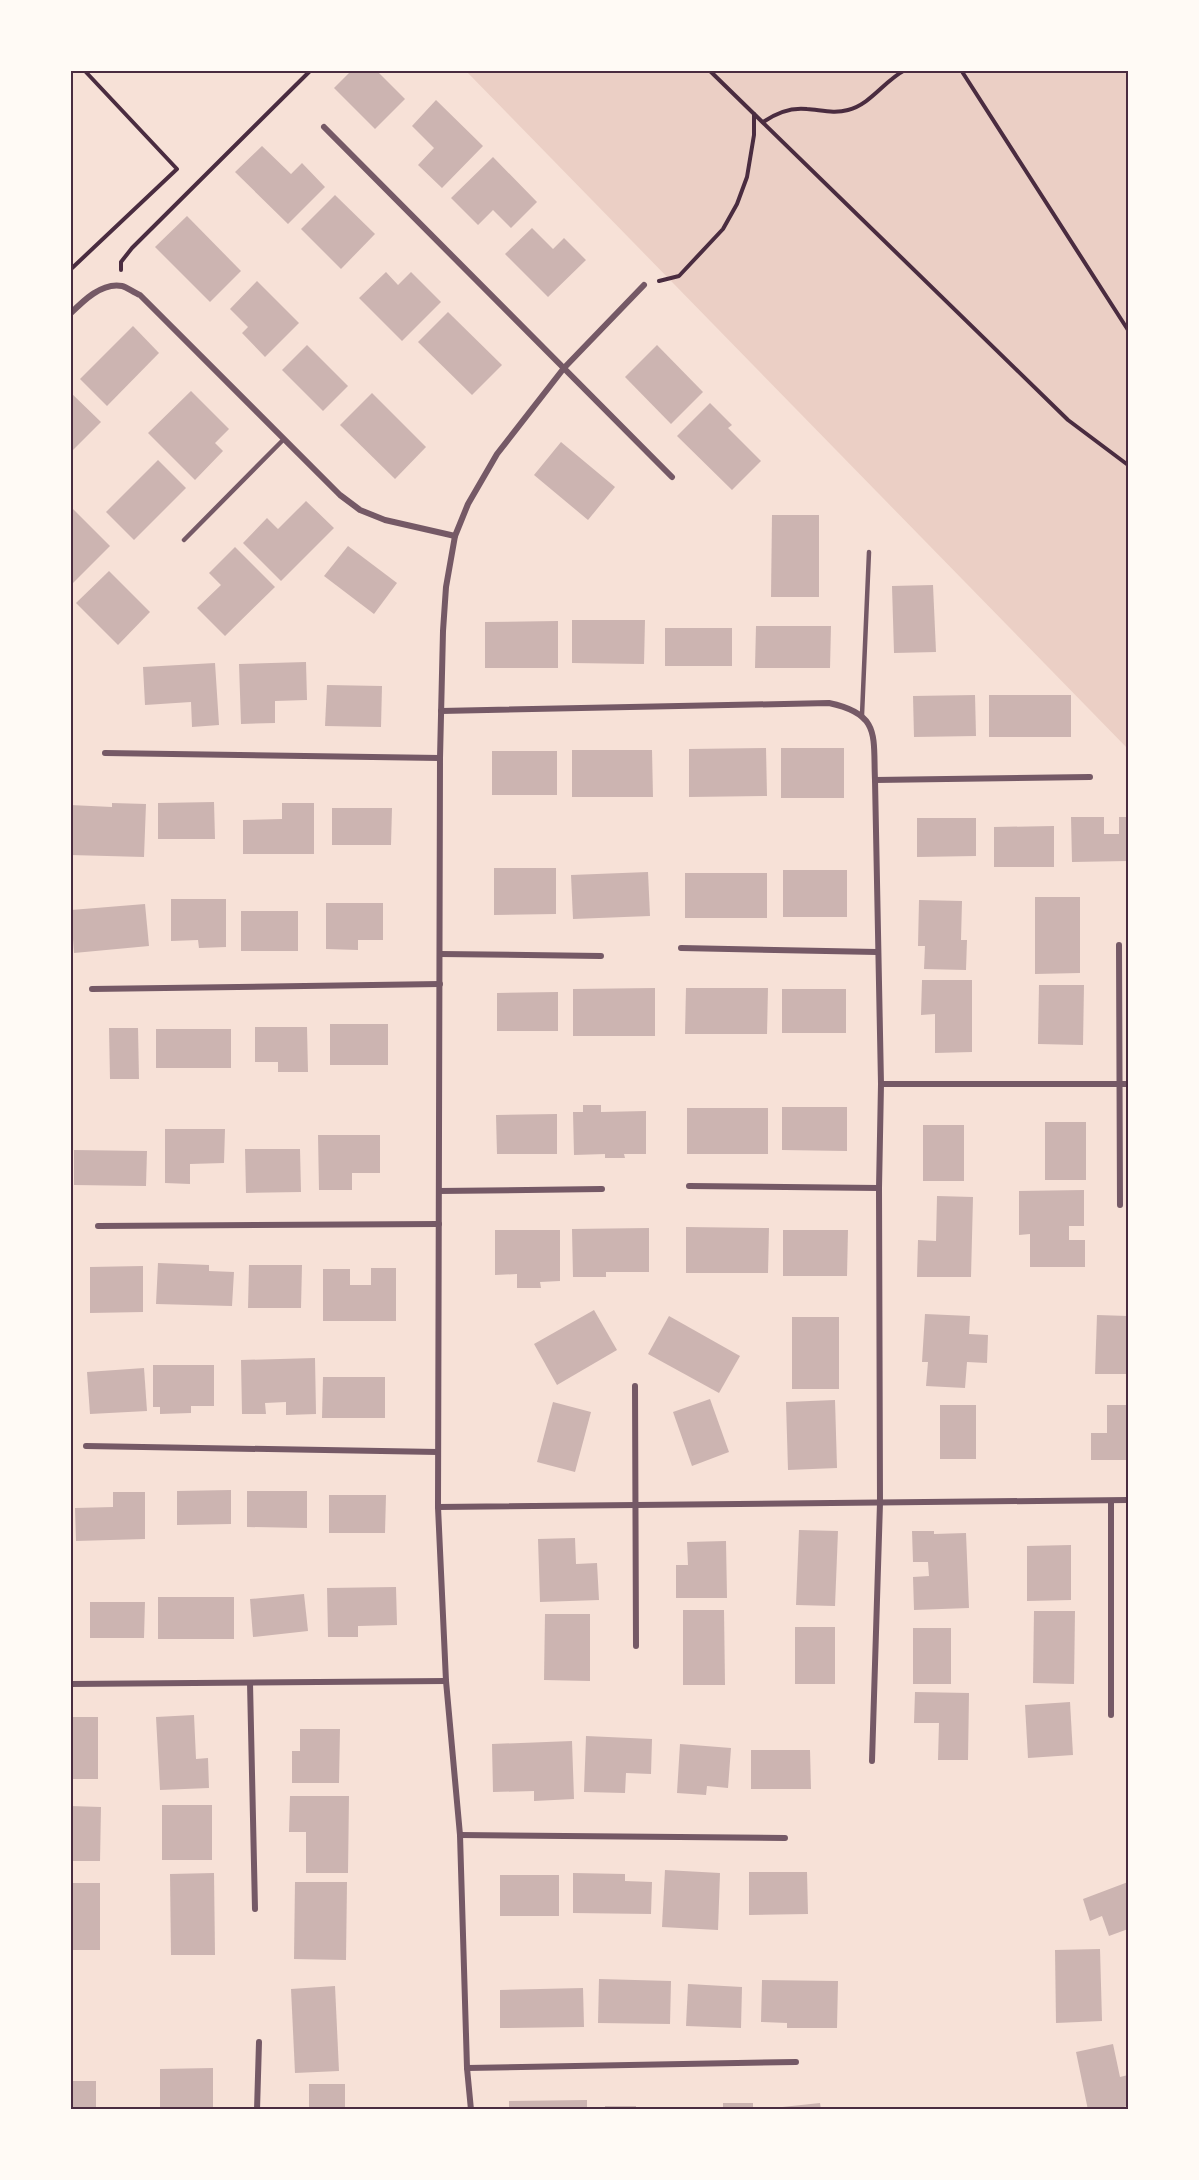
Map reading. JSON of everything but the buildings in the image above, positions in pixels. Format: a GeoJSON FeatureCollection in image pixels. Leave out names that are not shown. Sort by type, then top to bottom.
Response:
{"type":"FeatureCollection","features":[{"type":"Feature","properties":{"kind":"street"},"geometry":{"type":"LineString","coordinates":[[324,127],[672,477]]}},
{"type":"Feature","properties":{"kind":"street"},"geometry":{"type":"LineString","coordinates":[[471,2109],[467,2068],[460,1835],[446,1681],[438,1507],[440,758],[446,587],[455,536],[468,504],[497,454],[564,368],[644,285]]}},
{"type":"Feature","properties":{"kind":"street"},"geometry":{"type":"LineString","coordinates":[[70,314],[85,298],[106,288],[122,286],[140,295],[339,495],[360,510],[385,520],[455,536]]}},
{"type":"Feature","properties":{"kind":"street"},"geometry":{"type":"LineString","coordinates":[[441,711],[829,703],[844,706],[862,715],[869,723],[873,733],[875,780],[881,1084],[880,1503],[872,1761]]}},
{"type":"Feature","properties":{"kind":"street"},"geometry":{"type":"LineString","coordinates":[[105,753],[440,758]]}},
{"type":"Feature","properties":{"kind":"street"},"geometry":{"type":"LineString","coordinates":[[875,780],[1090,777]]}},
{"type":"Feature","properties":{"kind":"street"},"geometry":{"type":"LineString","coordinates":[[1119,945],[1120,1205]]}},
{"type":"Feature","properties":{"kind":"street"},"geometry":{"type":"LineString","coordinates":[[681,948],[878,952]]}},
{"type":"Feature","properties":{"kind":"street"},"geometry":{"type":"LineString","coordinates":[[440,954],[601,956]]}},
{"type":"Feature","properties":{"kind":"street"},"geometry":{"type":"LineString","coordinates":[[92,989],[440,984]]}},
{"type":"Feature","properties":{"kind":"street"},"geometry":{"type":"LineString","coordinates":[[881,1084],[1128,1084]]}},
{"type":"Feature","properties":{"kind":"street"},"geometry":{"type":"LineString","coordinates":[[689,1186],[879,1188]]}},
{"type":"Feature","properties":{"kind":"street"},"geometry":{"type":"LineString","coordinates":[[439,1191],[602,1189]]}},
{"type":"Feature","properties":{"kind":"street"},"geometry":{"type":"LineString","coordinates":[[98,1226],[439,1224]]}},
{"type":"Feature","properties":{"kind":"street"},"geometry":{"type":"LineString","coordinates":[[635,1386],[636,1646]]}},
{"type":"Feature","properties":{"kind":"street"},"geometry":{"type":"LineString","coordinates":[[86,1446],[438,1452]]}},
{"type":"Feature","properties":{"kind":"street"},"geometry":{"type":"LineString","coordinates":[[438,1507],[1128,1500]]}},
{"type":"Feature","properties":{"kind":"street"},"geometry":{"type":"LineString","coordinates":[[1111,1501],[1111,1715]]}},
{"type":"Feature","properties":{"kind":"street"},"geometry":{"type":"LineString","coordinates":[[70,1684],[446,1681]]}},
{"type":"Feature","properties":{"kind":"street"},"geometry":{"type":"LineString","coordinates":[[250,1683],[255,1909]]}},
{"type":"Feature","properties":{"kind":"street"},"geometry":{"type":"LineString","coordinates":[[460,1835],[785,1838]]}},
{"type":"Feature","properties":{"kind":"street"},"geometry":{"type":"LineString","coordinates":[[257,2109],[259,2042]]}},
{"type":"Feature","properties":{"kind":"street"},"geometry":{"type":"LineString","coordinates":[[467,2068],[796,2062]]}},
{"type":"Feature","properties":{"kind":"lane"},"geometry":{"type":"LineString","coordinates":[[184,540],[284,439]]}},
{"type":"Feature","properties":{"kind":"lane"},"geometry":{"type":"LineString","coordinates":[[862,715],[869,552]]}},
{"type":"Feature","properties":{"kind":"path"},"geometry":{"type":"LineString","coordinates":[[70,270],[177,169],[84,70]]}},
{"type":"Feature","properties":{"kind":"path"},"geometry":{"type":"LineString","coordinates":[[122,286],[121,262],[132,248],[311,70]]}},
{"type":"Feature","properties":{"kind":"path"},"geometry":{"type":"LineString","coordinates":[[709,70],[1068,420],[1128,465]]}},
{"type":"Feature","properties":{"kind":"path"},"geometry":{"type":"LineString","coordinates":[[763,122],[782,111],[792,109],[847,111],[860,106],[893,77],[905,70]]}},
{"type":"Feature","properties":{"kind":"path"},"geometry":{"type":"LineString","coordinates":[[961,70],[1128,330]]}},
{"type":"Feature","properties":{"kind":"path"},"geometry":{"type":"LineString","coordinates":[[644,285],[679,276],[723,229],[737,204],[747,177],[754,135],[754,114]]}},
{"type":"Feature","properties":{"kind":"shaded area"},"geometry":{"type":"Polygon","coordinates":[[[466,71],[1128,71],[1128,749],[466,71]]]}}]}
